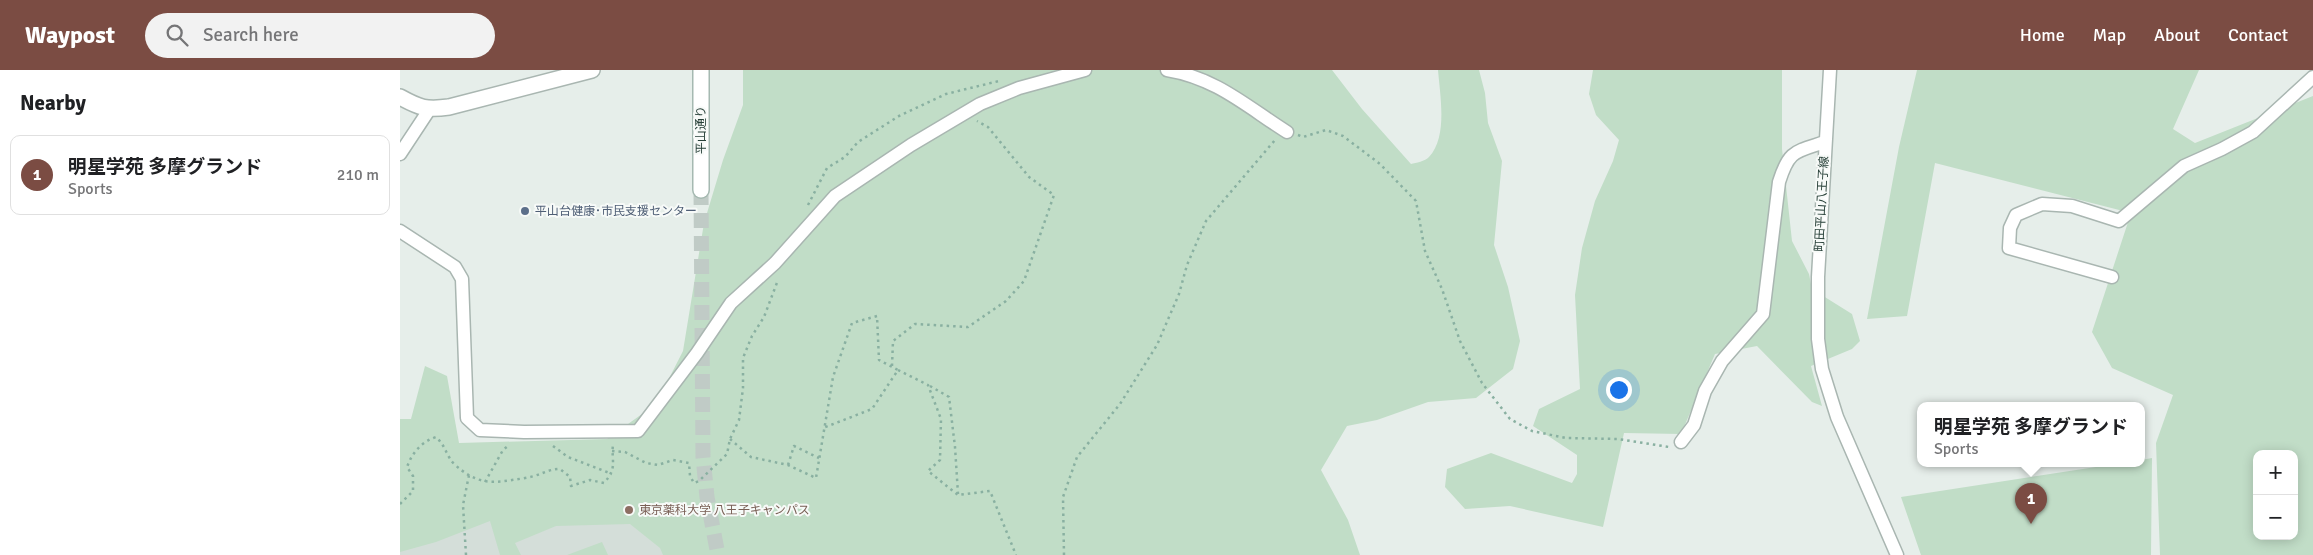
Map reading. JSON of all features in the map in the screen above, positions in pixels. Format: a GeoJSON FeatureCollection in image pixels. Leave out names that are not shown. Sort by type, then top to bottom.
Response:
{"type":"FeatureCollection","features":[{"type":"Feature","properties":{"kind":"street"},"geometry":{"type":"LineString","coordinates":[[400,97],[416,106],[429,110],[449,107],[592,70]]}},
{"type":"Feature","properties":{"kind":"street","name":"平山通り"},"geometry":{"type":"LineString","coordinates":[[701,70],[701,190]]}},
{"type":"Feature","properties":{"kind":"street"},"geometry":{"type":"LineString","coordinates":[[400,232],[455,267],[462,279],[467,418],[480,430],[530,432],[638,431],[697,353],[731,303],[775,264],[836,196],[911,145],[964,113],[1019,88],[1085,70]]}},
{"type":"Feature","properties":{"kind":"street"},"geometry":{"type":"LineString","coordinates":[[1167,70],[1189,73],[1223,88],[1286,132]]}},
{"type":"Feature","properties":{"kind":"street","name":"町田平山八王子線"},"geometry":{"type":"LineString","coordinates":[[1830,70],[1818,277],[1818,339],[1822,368],[1837,416],[1897,555]]}},
{"type":"Feature","properties":{"kind":"street"},"geometry":{"type":"LineString","coordinates":[[2112,277],[2009,248],[2010,228],[2016,214],[2042,204],[2072,206],[2119,221],[2184,166],[2222,149],[2252,132],[2313,77]]}},
{"type":"Feature","properties":{"kind":"street"},"geometry":{"type":"LineString","coordinates":[[400,154],[429,110]]}},
{"type":"Feature","properties":{"kind":"street"},"geometry":{"type":"LineString","coordinates":[[1680,442],[1694,425],[1705,392],[1722,361],[1763,314],[1779,182],[1788,158],[1795,152],[1825,142]]}},
{"type":"Feature","properties":{"kind":"path"},"geometry":{"type":"LineString","coordinates":[[805,211],[828,168],[845,156],[858,142],[899,116],[946,94],[1000,80]]}},
{"type":"Feature","properties":{"kind":"path"},"geometry":{"type":"LineString","coordinates":[[892,366],[893,341],[915,324],[968,327],[1006,301],[1024,282],[1054,195],[1029,177],[988,126],[964,113]]}},
{"type":"Feature","properties":{"kind":"path"},"geometry":{"type":"LineString","coordinates":[[1064,555],[1063,497],[1077,457],[1120,404],[1157,345],[1179,294],[1187,265],[1206,221],[1277,138],[1286,132],[1303,137],[1326,130],[1343,136],[1380,164],[1416,201],[1425,251],[1442,288],[1460,341],[1482,383],[1510,419],[1532,431],[1566,438],[1618,439],[1666,448],[1680,442]]}},
{"type":"Feature","properties":{"kind":"path"},"geometry":{"type":"LineString","coordinates":[[612,451],[625,452],[646,463],[658,465],[672,460],[689,463],[690,476],[694,483],[700,481],[727,454],[730,440],[739,420],[743,388],[743,358],[752,336],[764,317],[778,278]]}},
{"type":"Feature","properties":{"kind":"path"},"geometry":{"type":"LineString","coordinates":[[730,440],[751,456],[788,465],[816,478],[833,377],[852,323],[877,316],[879,360],[949,397],[956,447],[958,495]]}},
{"type":"Feature","properties":{"kind":"path"},"geometry":{"type":"LineString","coordinates":[[823,428],[872,409],[898,370]]}},
{"type":"Feature","properties":{"kind":"path"},"geometry":{"type":"LineString","coordinates":[[928,385],[941,419],[940,460],[928,471],[958,495],[990,491],[1016,555]]}},
{"type":"Feature","properties":{"kind":"path"},"geometry":{"type":"LineString","coordinates":[[485,482],[503,450],[530,432],[568,457],[612,474]]}},
{"type":"Feature","properties":{"kind":"path"},"geometry":{"type":"LineString","coordinates":[[400,504],[413,491],[414,476],[407,467],[411,455],[427,440],[436,437],[444,444],[447,455],[454,464],[469,475],[485,482],[497,483],[533,477],[551,469],[560,469],[570,477],[571,486],[590,480],[604,482],[612,474],[615,463],[612,451],[612,432]]}},
{"type":"Feature","properties":{"kind":"path"},"geometry":{"type":"LineString","coordinates":[[788,465],[794,446],[819,458]]}},
{"type":"Feature","properties":{"kind":"path"},"geometry":{"type":"LineString","coordinates":[[466,555],[462,504],[469,475]]}},
{"type":"Feature","properties":{"kind":"shaded area","name":"東京薬科大学 八王子キャンパス"},"geometry":{"type":"Polygon","coordinates":[[[684,494],[694,555],[400,555],[400,533],[684,494]]]}},
{"type":"Feature","properties":{"kind":"green space"},"geometry":{"type":"Polygon","coordinates":[[[743,70],[1332,70],[1362,109],[1411,164],[1423,161],[1429,157],[1435,149],[1439,138],[1441,103],[1438,70],[1479,70],[1485,93],[1488,123],[1502,161],[1494,245],[1508,287],[1520,341],[1513,369],[1476,398],[1428,402],[1377,420],[1347,426],[1321,470],[1348,520],[1360,555],[663,555],[660,548],[630,524],[556,526],[515,543],[521,555],[500,555],[490,521],[436,542],[400,552],[400,419],[411,419],[425,366],[447,376],[459,443],[607,439],[656,404],[683,351],[704,223],[723,160],[743,105],[743,70]]]}},
{"type":"Feature","properties":{"kind":"green space"},"geometry":{"type":"Polygon","coordinates":[[[1593,70],[1782,70],[1782,149],[1792,241],[1809,274],[1812,289],[1852,314],[1860,341],[1852,349],[1811,366],[1822,406],[1812,402],[1757,346],[1715,354],[1681,434],[1624,433],[1603,527],[1510,506],[1465,509],[1445,487],[1447,469],[1491,453],[1572,483],[1577,474],[1577,455],[1533,426],[1539,409],[1580,389],[1575,295],[1582,248],[1595,201],[1613,161],[1619,140],[1596,115],[1589,94],[1593,70]]]}},
{"type":"Feature","properties":{"kind":"green space"},"geometry":{"type":"Polygon","coordinates":[[[1917,70],[2199,70],[2173,129],[2195,143],[2313,96],[2313,555],[2160,555],[2156,443],[2173,395],[2112,368],[2092,332],[2131,213],[1935,163],[1907,316],[1867,319],[1899,147],[1917,70]]]}},
{"type":"Feature","properties":{"kind":"green space"},"geometry":{"type":"Polygon","coordinates":[[[2152,458],[2151,555],[1921,555],[1901,497],[2096,467],[2145,467],[2145,459],[2152,458]]]}},
{"type":"Feature","properties":{"kind":"green space"},"geometry":{"type":"Polygon","coordinates":[[[602,542],[608,555],[567,555],[602,542]]]}},
{"type":"Feature","properties":{"kind":"tunnel"},"geometry":{"type":"LineString","coordinates":[[701,190],[703,457],[707,497],[718,555]]}},
{"type":"Feature","properties":{"kind":"place","name":"平山台健康･市民支援センター"},"geometry":{"type":"Point","coordinates":[525,211]}},
{"type":"Feature","properties":{"kind":"place","name":"東京薬科大学 八王子キャンパス"},"geometry":{"type":"Point","coordinates":[629,510]}},
{"type":"Feature","properties":{"kind":"place","name":"明星学苑 多摩グランド"},"geometry":{"type":"Point","coordinates":[2031,524]}}]}
